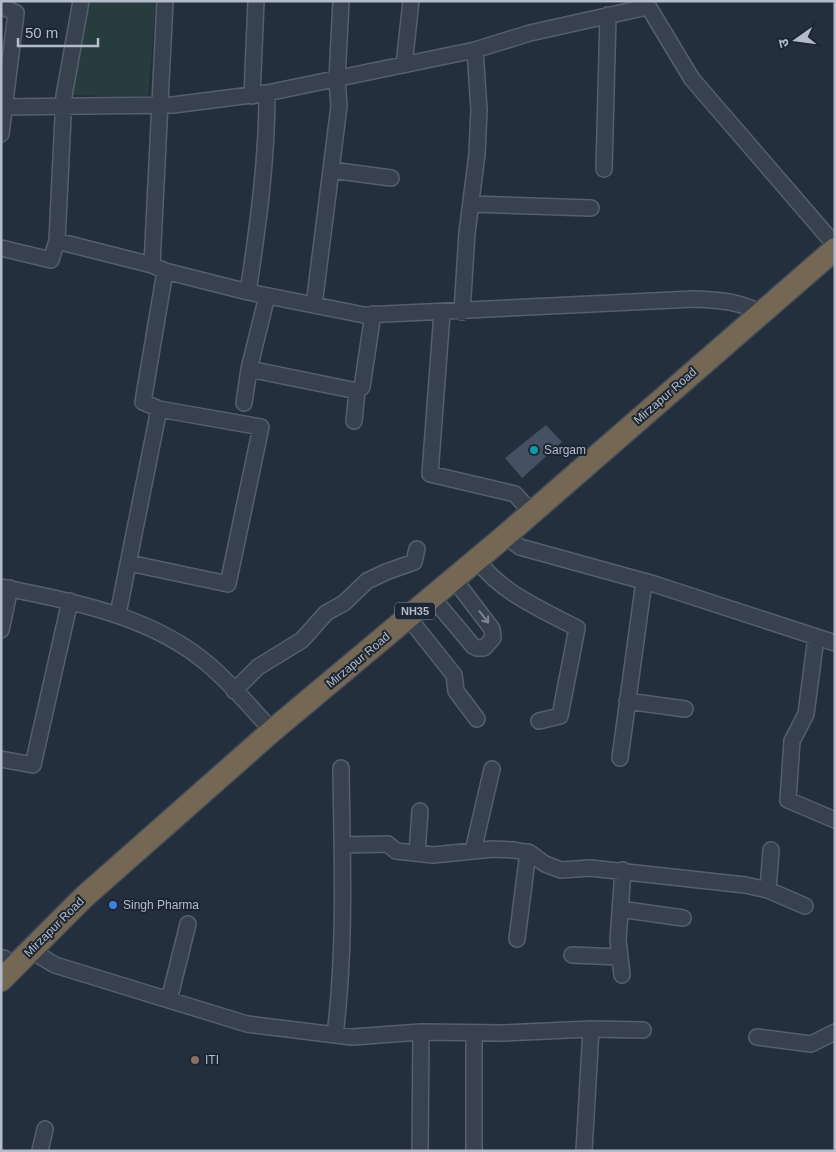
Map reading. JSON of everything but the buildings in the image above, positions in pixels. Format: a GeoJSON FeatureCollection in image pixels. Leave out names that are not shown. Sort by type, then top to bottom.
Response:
{"type":"FeatureCollection","features":[{"type":"Feature","properties":{"kind":"highway","name":"Mirzapur Road"},"geometry":{"type":"LineString","coordinates":[[2,964],[30,950],[84,897],[268,726],[527,507],[756,310],[833,241]]}},
{"type":"Feature","properties":{"kind":"highway","name":"Mirzapur Road"},"geometry":{"type":"LineString","coordinates":[[2,964],[135,832],[408,617],[477,560],[505,536],[527,507]]}},
{"type":"Feature","properties":{"kind":"street"},"geometry":{"type":"LineString","coordinates":[[1,248],[51,260],[57,241],[64,105],[81,1]]}},
{"type":"Feature","properties":{"kind":"street"},"geometry":{"type":"LineString","coordinates":[[129,563],[228,584],[261,427],[159,409],[143,402],[158,268],[159,106],[165,1]]}},
{"type":"Feature","properties":{"kind":"street"},"geometry":{"type":"LineString","coordinates":[[248,292],[263,188],[267,129],[260,94],[256,1]]}},
{"type":"Feature","properties":{"kind":"street"},"geometry":{"type":"LineString","coordinates":[[314,305],[339,106],[337,79],[341,1]]}},
{"type":"Feature","properties":{"kind":"street"},"geometry":{"type":"LineString","coordinates":[[404,65],[411,1]]}},
{"type":"Feature","properties":{"kind":"street"},"geometry":{"type":"LineString","coordinates":[[4,107],[64,105],[159,106],[198,103],[260,94],[475,50],[530,32],[646,4],[692,79],[833,241]]}},
{"type":"Feature","properties":{"kind":"street"},"geometry":{"type":"LineString","coordinates":[[1,6],[16,13],[2,133]]}},
{"type":"Feature","properties":{"kind":"street"},"geometry":{"type":"LineString","coordinates":[[604,169],[608,14]]}},
{"type":"Feature","properties":{"kind":"street"},"geometry":{"type":"LineString","coordinates":[[462,312],[467,233],[479,110],[475,50]]}},
{"type":"Feature","properties":{"kind":"street"},"geometry":{"type":"LineString","coordinates":[[331,170],[391,178]]}},
{"type":"Feature","properties":{"kind":"street"},"geometry":{"type":"LineString","coordinates":[[471,204],[591,208]]}},
{"type":"Feature","properties":{"kind":"street"},"geometry":{"type":"LineString","coordinates":[[57,241],[248,292],[372,314],[442,313],[694,299],[726,300],[756,310]]}},
{"type":"Feature","properties":{"kind":"street"},"geometry":{"type":"LineString","coordinates":[[244,403],[249,369],[267,296]]}},
{"type":"Feature","properties":{"kind":"street"},"geometry":{"type":"LineString","coordinates":[[442,313],[430,474],[515,494],[527,507]]}},
{"type":"Feature","properties":{"kind":"street"},"geometry":{"type":"LineString","coordinates":[[354,421],[357,391],[362,387],[372,314]]}},
{"type":"Feature","properties":{"kind":"street"},"geometry":{"type":"LineString","coordinates":[[249,369],[357,391]]}},
{"type":"Feature","properties":{"kind":"street"},"geometry":{"type":"LineString","coordinates":[[118,614],[159,409]]}},
{"type":"Feature","properties":{"kind":"street"},"geometry":{"type":"LineString","coordinates":[[505,536],[520,547],[644,581],[835,643]]}},
{"type":"Feature","properties":{"kind":"street"},"geometry":{"type":"LineString","coordinates":[[234,691],[258,667],[302,640],[326,613],[344,603],[367,581],[414,562],[417,549]]}},
{"type":"Feature","properties":{"kind":"street"},"geometry":{"type":"LineString","coordinates":[[477,560],[489,576],[524,602],[577,628],[560,716],[539,722]]}},
{"type":"Feature","properties":{"kind":"street"},"geometry":{"type":"LineString","coordinates":[[432,597],[473,646],[480,649],[488,645],[493,638],[490,625],[454,579]]}},
{"type":"Feature","properties":{"kind":"street"},"geometry":{"type":"LineString","coordinates":[[620,758],[644,581]]}},
{"type":"Feature","properties":{"kind":"street"},"geometry":{"type":"LineString","coordinates":[[1,630],[6,588],[70,601],[118,614],[180,646],[209,664],[268,726]]}},
{"type":"Feature","properties":{"kind":"street"},"geometry":{"type":"LineString","coordinates":[[1,759],[33,766],[70,601]]}},
{"type":"Feature","properties":{"kind":"street"},"geometry":{"type":"LineString","coordinates":[[408,617],[454,674],[456,690],[477,719]]}},
{"type":"Feature","properties":{"kind":"street"},"geometry":{"type":"LineString","coordinates":[[816,637],[806,714],[792,741],[788,800],[835,820]]}},
{"type":"Feature","properties":{"kind":"street"},"geometry":{"type":"LineString","coordinates":[[627,701],[685,709]]}},
{"type":"Feature","properties":{"kind":"street"},"geometry":{"type":"LineString","coordinates":[[335,1035],[340,998],[344,915],[341,768]]}},
{"type":"Feature","properties":{"kind":"street"},"geometry":{"type":"LineString","coordinates":[[473,851],[492,769]]}},
{"type":"Feature","properties":{"kind":"street"},"geometry":{"type":"LineString","coordinates":[[417,853],[420,811]]}},
{"type":"Feature","properties":{"kind":"street"},"geometry":{"type":"LineString","coordinates":[[342,845],[388,844],[396,851],[433,855],[493,849],[528,852],[545,864],[561,870],[583,870],[590,868],[623,870],[745,885],[768,890],[805,906]]}},
{"type":"Feature","properties":{"kind":"street"},"geometry":{"type":"LineString","coordinates":[[768,890],[771,850]]}},
{"type":"Feature","properties":{"kind":"street"},"geometry":{"type":"LineString","coordinates":[[517,939],[528,852]]}},
{"type":"Feature","properties":{"kind":"street"},"geometry":{"type":"LineString","coordinates":[[622,975],[618,940],[623,870]]}},
{"type":"Feature","properties":{"kind":"street"},"geometry":{"type":"LineString","coordinates":[[620,909],[683,918]]}},
{"type":"Feature","properties":{"kind":"street"},"geometry":{"type":"LineString","coordinates":[[169,1000],[188,924]]}},
{"type":"Feature","properties":{"kind":"street"},"geometry":{"type":"LineString","coordinates":[[30,950],[55,965],[247,1024],[352,1037],[421,1032],[643,1030]]}},
{"type":"Feature","properties":{"kind":"street"},"geometry":{"type":"LineString","coordinates":[[572,955],[620,957]]}},
{"type":"Feature","properties":{"kind":"street"},"geometry":{"type":"LineString","coordinates":[[584,1151],[591,1029]]}},
{"type":"Feature","properties":{"kind":"street"},"geometry":{"type":"LineString","coordinates":[[420,1151],[421,1032]]}},
{"type":"Feature","properties":{"kind":"street"},"geometry":{"type":"LineString","coordinates":[[757,1037],[811,1044],[835,1032]]}},
{"type":"Feature","properties":{"kind":"street"},"geometry":{"type":"LineString","coordinates":[[474,1033],[474,1151]]}},
{"type":"Feature","properties":{"kind":"street"},"geometry":{"type":"LineString","coordinates":[[40,1151],[45,1129]]}},
{"type":"Feature","properties":{"kind":"green space"},"geometry":{"type":"Polygon","coordinates":[[[87,1],[156,1],[148,97],[71,95],[87,1]]]}},
{"type":"Feature","properties":{"kind":"place","name":"Sargam"},"geometry":{"type":"Point","coordinates":[534,450]}},
{"type":"Feature","properties":{"kind":"place","name":"Singh Pharma"},"geometry":{"type":"Point","coordinates":[113,905]}},
{"type":"Feature","properties":{"kind":"place","name":"ITI"},"geometry":{"type":"Point","coordinates":[195,1060]}}]}
